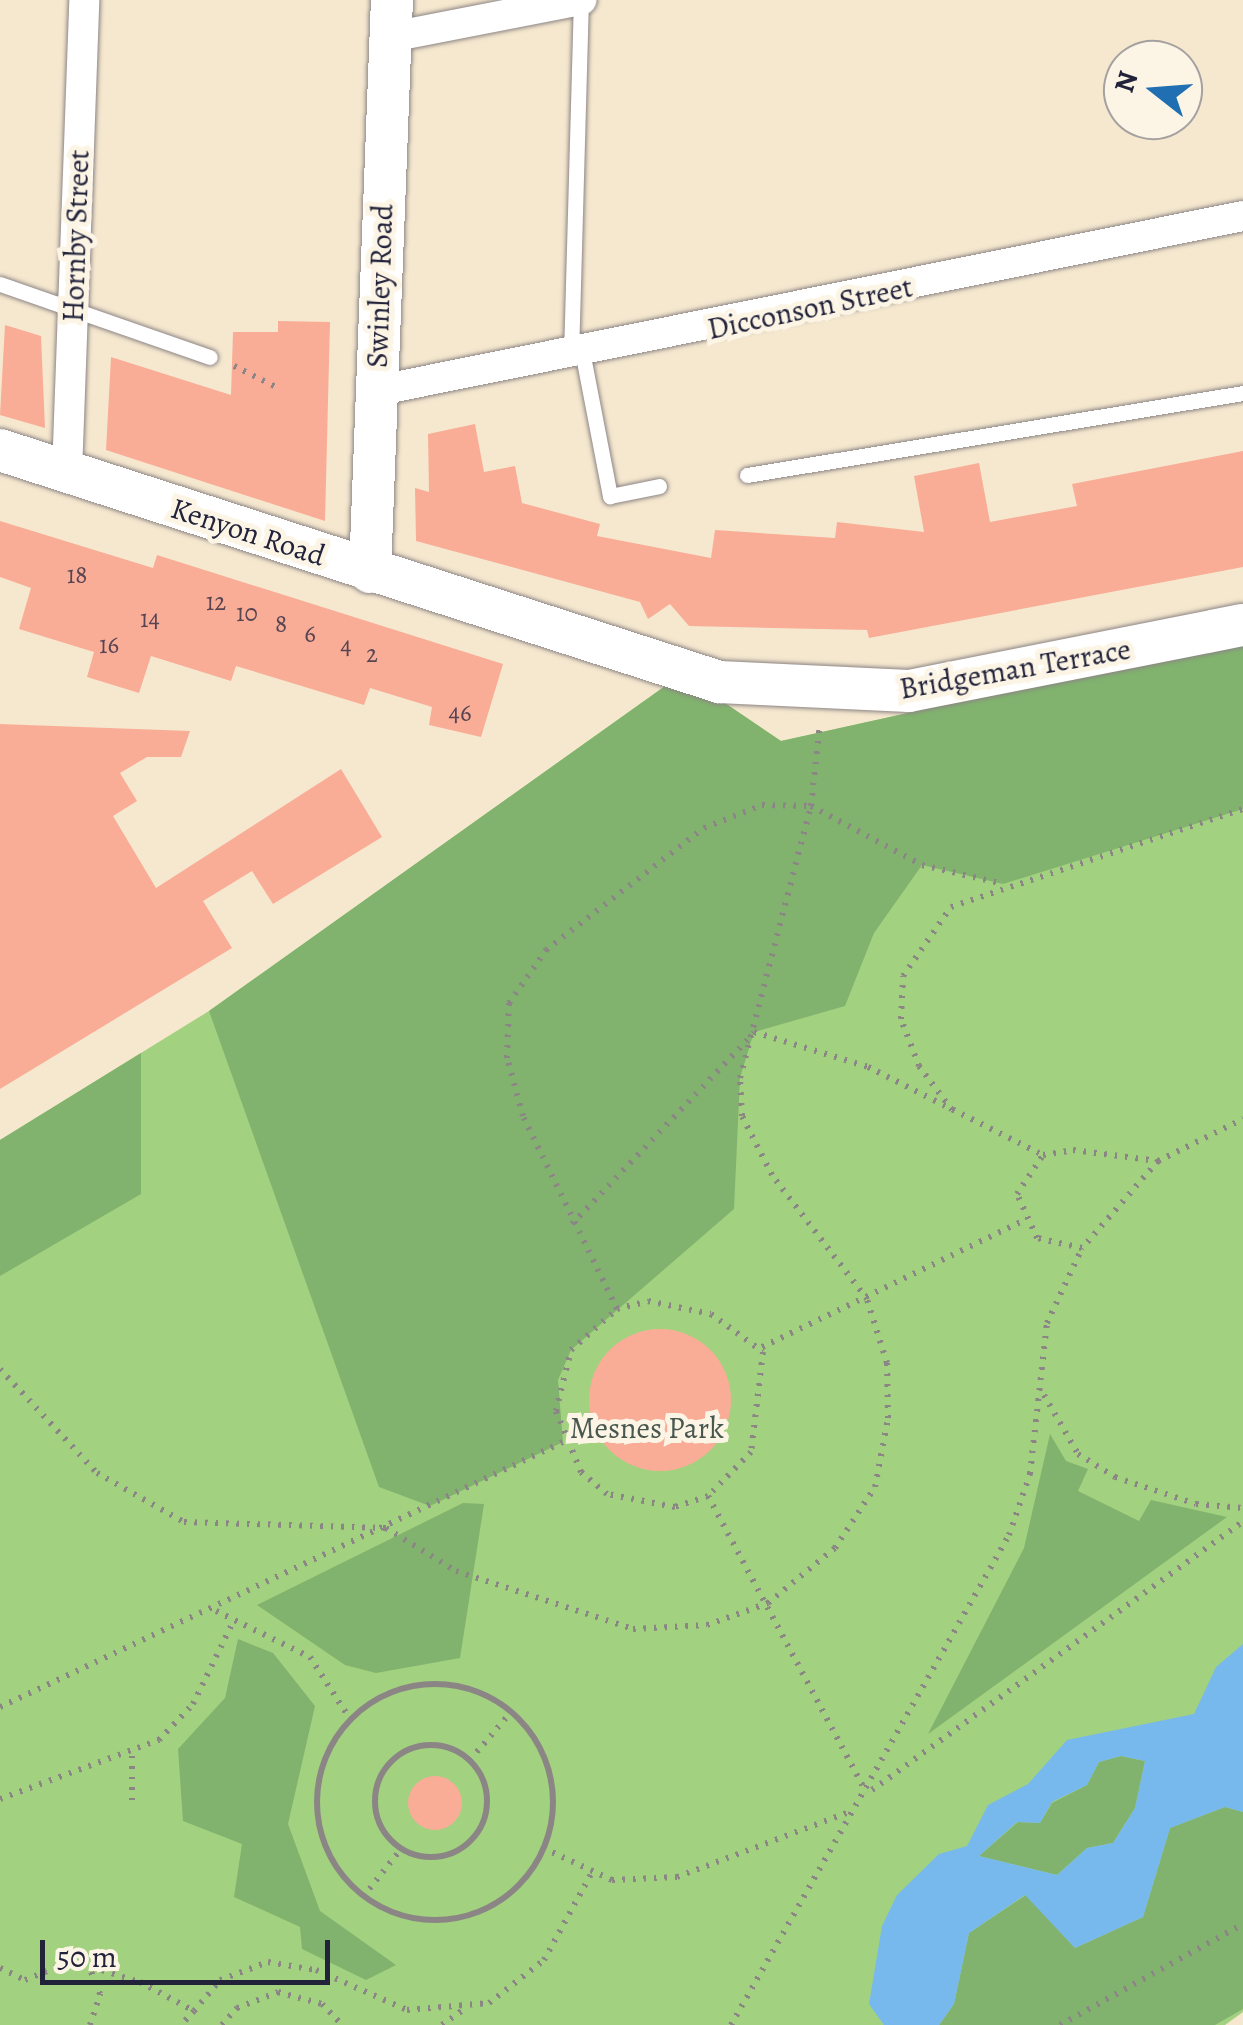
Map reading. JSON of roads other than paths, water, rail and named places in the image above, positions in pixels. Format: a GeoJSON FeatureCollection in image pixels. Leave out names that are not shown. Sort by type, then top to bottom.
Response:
{"type":"FeatureCollection","features":[{"type":"Feature","properties":{"kind":"main road","name":"Swinley Road"},"geometry":{"type":"LineString","coordinates":[[370,572],[391,18]]}},
{"type":"Feature","properties":{"kind":"main road","name":"Kenyon Road"},"geometry":{"type":"LineString","coordinates":[[0,450],[496,615]]}},
{"type":"Feature","properties":{"kind":"main road","name":"Bridgeman Terrace"},"geometry":{"type":"LineString","coordinates":[[496,615],[682,674],[823,692],[950,686],[1243,625]]}},
{"type":"Feature","properties":{"kind":"street","name":"Hornby Street"},"geometry":{"type":"LineString","coordinates":[[67,472],[84,0]]}},
{"type":"Feature","properties":{"kind":"street"},"geometry":{"type":"LineString","coordinates":[[391,18],[581,0]]}},
{"type":"Feature","properties":{"kind":"street","name":"Dicconson Street"},"geometry":{"type":"LineString","coordinates":[[376,391],[577,357],[1243,216]]}},
{"type":"Feature","properties":{"kind":"lane"},"geometry":{"type":"LineString","coordinates":[[581,0],[577,357],[610,496],[659,486]]}},
{"type":"Feature","properties":{"kind":"lane"},"geometry":{"type":"LineString","coordinates":[[0,284],[210,357]]}},
{"type":"Feature","properties":{"kind":"lane"},"geometry":{"type":"LineString","coordinates":[[747,475],[1243,393]]}},
{"type":"Feature","properties":{"kind":"water"},"geometry":{"type":"Polygon","coordinates":[[[1243,1644],[1243,1812],[1225,1807],[1170,1828],[1143,1917],[1075,1948],[1025,1895],[969,1933],[954,2004],[939,2025],[884,2025],[869,2004],[882,1926],[897,1895],[939,1854],[967,1846],[988,1805],[1028,1784],[1067,1740],[1194,1714],[1216,1667],[1243,1644]],[[1121,1756],[1099,1762],[1087,1785],[1052,1802],[1040,1823],[1017,1822],[979,1856],[1057,1875],[1087,1848],[1113,1843],[1135,1808],[1145,1761],[1121,1756]]]}},
{"type":"Feature","properties":{"kind":"park label","name":"Mesnes Park"},"geometry":{"type":"Point","coordinates":[647,1428]}}]}
